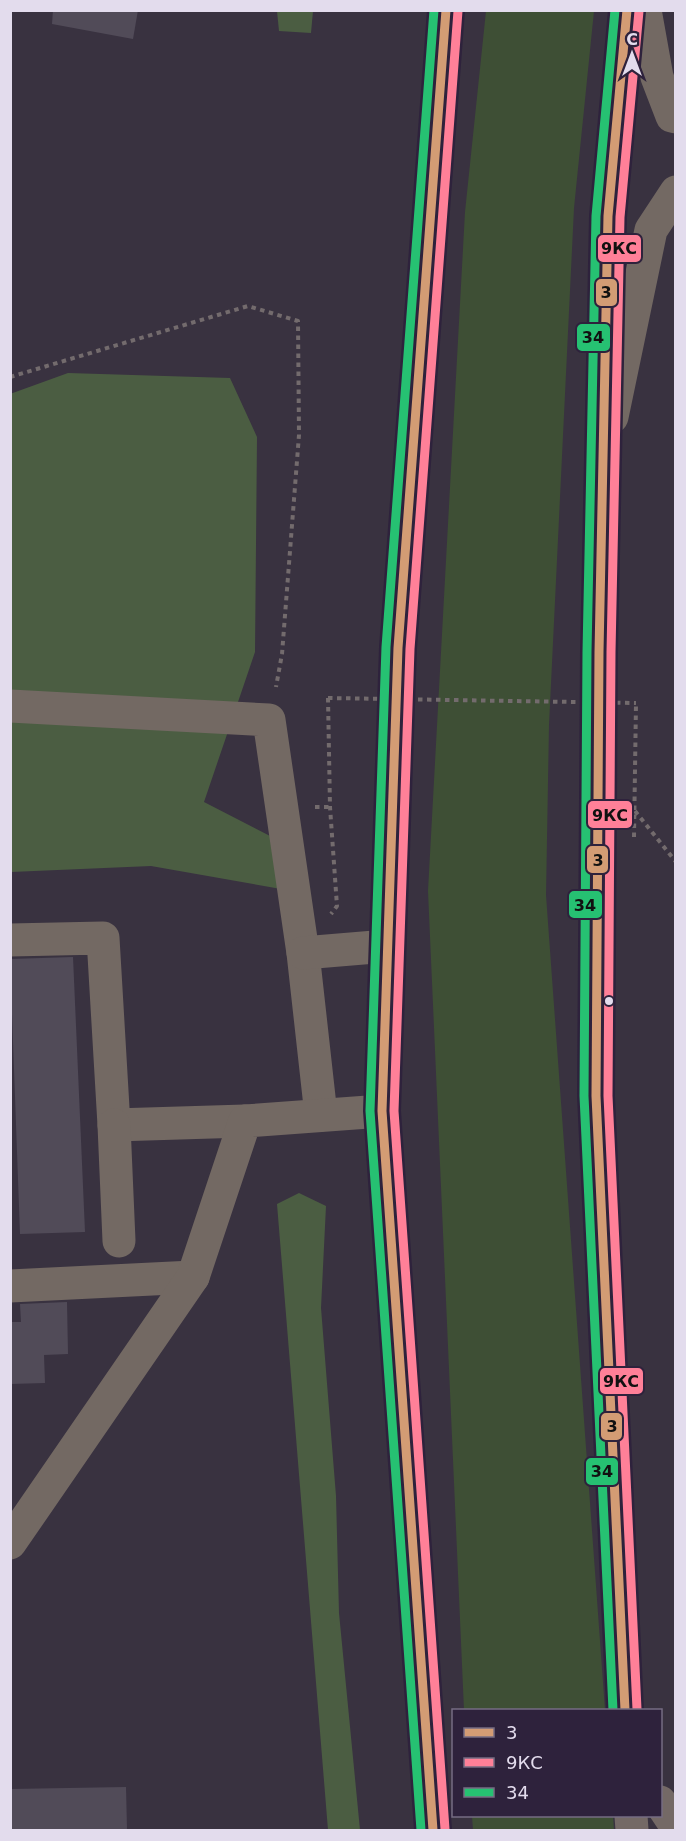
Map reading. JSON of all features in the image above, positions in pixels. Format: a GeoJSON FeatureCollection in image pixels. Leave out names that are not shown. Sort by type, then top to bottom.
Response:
{"type":"FeatureCollection","features":[{"type":"Feature","properties":{"kind":"main road"},"geometry":{"type":"LineString","coordinates":[[433,1830],[381,1111],[398,648],[446,10]]}},
{"type":"Feature","properties":{"kind":"main road"},"geometry":{"type":"LineString","coordinates":[[623,1708],[596,1096],[608,216],[627,10]]}},
{"type":"Feature","properties":{"kind":"main road"},"geometry":{"type":"LineString","coordinates":[[662,1805],[675,1826]]}},
{"type":"Feature","properties":{"kind":"street"},"geometry":{"type":"LineString","coordinates":[[645,10],[657,77],[672,116],[675,117]]}},
{"type":"Feature","properties":{"kind":"street"},"geometry":{"type":"LineString","coordinates":[[603,457],[651,230],[675,192]]}},
{"type":"Feature","properties":{"kind":"street"},"geometry":{"type":"LineString","coordinates":[[10,706],[269,720],[303,953],[321,1115]]}},
{"type":"Feature","properties":{"kind":"street"},"geometry":{"type":"LineString","coordinates":[[10,940],[103,938],[119,1241]]}},
{"type":"Feature","properties":{"kind":"street"},"geometry":{"type":"LineString","coordinates":[[303,953],[387,946]]}},
{"type":"Feature","properties":{"kind":"street"},"geometry":{"type":"LineString","coordinates":[[114,1125],[245,1121],[381,1111]]}},
{"type":"Feature","properties":{"kind":"street"},"geometry":{"type":"LineString","coordinates":[[10,1543],[193,1277],[245,1121]]}},
{"type":"Feature","properties":{"kind":"street"},"geometry":{"type":"LineString","coordinates":[[10,1286],[193,1277]]}},
{"type":"Feature","properties":{"kind":"path"},"geometry":{"type":"LineString","coordinates":[[10,377],[248,306],[298,321],[299,435],[282,654],[269,720]]}},
{"type":"Feature","properties":{"kind":"path"},"geometry":{"type":"LineString","coordinates":[[330,807],[328,698],[636,703],[634,810],[675,862]]}},
{"type":"Feature","properties":{"kind":"green space"},"geometry":{"type":"Polygon","coordinates":[[[277,11],[313,11],[311,33],[279,31],[277,11]]]}},
{"type":"Feature","properties":{"kind":"green space"},"geometry":{"type":"Polygon","coordinates":[[[486,11],[594,11],[574,208],[549,725],[546,895],[605,1709],[464,1709],[428,891],[465,212],[486,11]]]}},
{"type":"Feature","properties":{"kind":"green space"},"geometry":{"type":"Polygon","coordinates":[[[68,373],[230,378],[257,437],[255,652],[204,802],[272,837],[281,889],[151,866],[11,872],[10,394],[68,373]]]}},
{"type":"Feature","properties":{"kind":"green space"},"geometry":{"type":"Polygon","coordinates":[[[299,1193],[326,1206],[321,1308],[336,1496],[339,1613],[360,1830],[328,1830],[277,1204],[299,1193]]]}},
{"type":"Feature","properties":{"kind":"green space"},"geometry":{"type":"Polygon","coordinates":[[[472,1817],[613,1817],[614,1830],[473,1830],[472,1817]]]}},
{"type":"Feature","properties":{"kind":"building"},"geometry":{"type":"Polygon","coordinates":[[[53,10],[138,10],[133,39],[52,24],[53,10]]]}},
{"type":"Feature","properties":{"kind":"building"},"geometry":{"type":"Polygon","coordinates":[[[73,957],[85,1232],[20,1234],[10,959],[73,957]]]}},
{"type":"Feature","properties":{"kind":"building"},"geometry":{"type":"Polygon","coordinates":[[[67,1302],[68,1354],[44,1355],[45,1383],[10,1384],[10,1322],[21,1322],[20,1304],[67,1302]]]}},
{"type":"Feature","properties":{"kind":"building"},"geometry":{"type":"Polygon","coordinates":[[[126,1787],[127,1830],[10,1830],[10,1789],[126,1787]]]}},
{"type":"Feature","properties":{"kind":"transit line","name":"34"},"geometry":{"type":"LineString","coordinates":[[421,1830],[370,1111],[386,647],[434,10]]}},
{"type":"Feature","properties":{"kind":"transit line","name":"3"},"geometry":{"type":"LineString","coordinates":[[433,1830],[382,1111],[398,648],[446,10]]}},
{"type":"Feature","properties":{"kind":"transit line","name":"34"},"geometry":{"type":"LineString","coordinates":[[613,1709],[584,1096],[587,652],[596,216],[615,10]]}},
{"type":"Feature","properties":{"kind":"transit line","name":"3"},"geometry":{"type":"LineString","coordinates":[[625,1709],[596,1096],[599,652],[608,216],[627,10]]}},
{"type":"Feature","properties":{"kind":"transit line","name":"9КС"},"geometry":{"type":"LineString","coordinates":[[445,1829],[394,1111],[410,649],[458,11]]}},
{"type":"Feature","properties":{"kind":"transit line","name":"9КС"},"geometry":{"type":"LineString","coordinates":[[637,1709],[608,1096],[611,652],[620,217],[639,11]]}}]}
